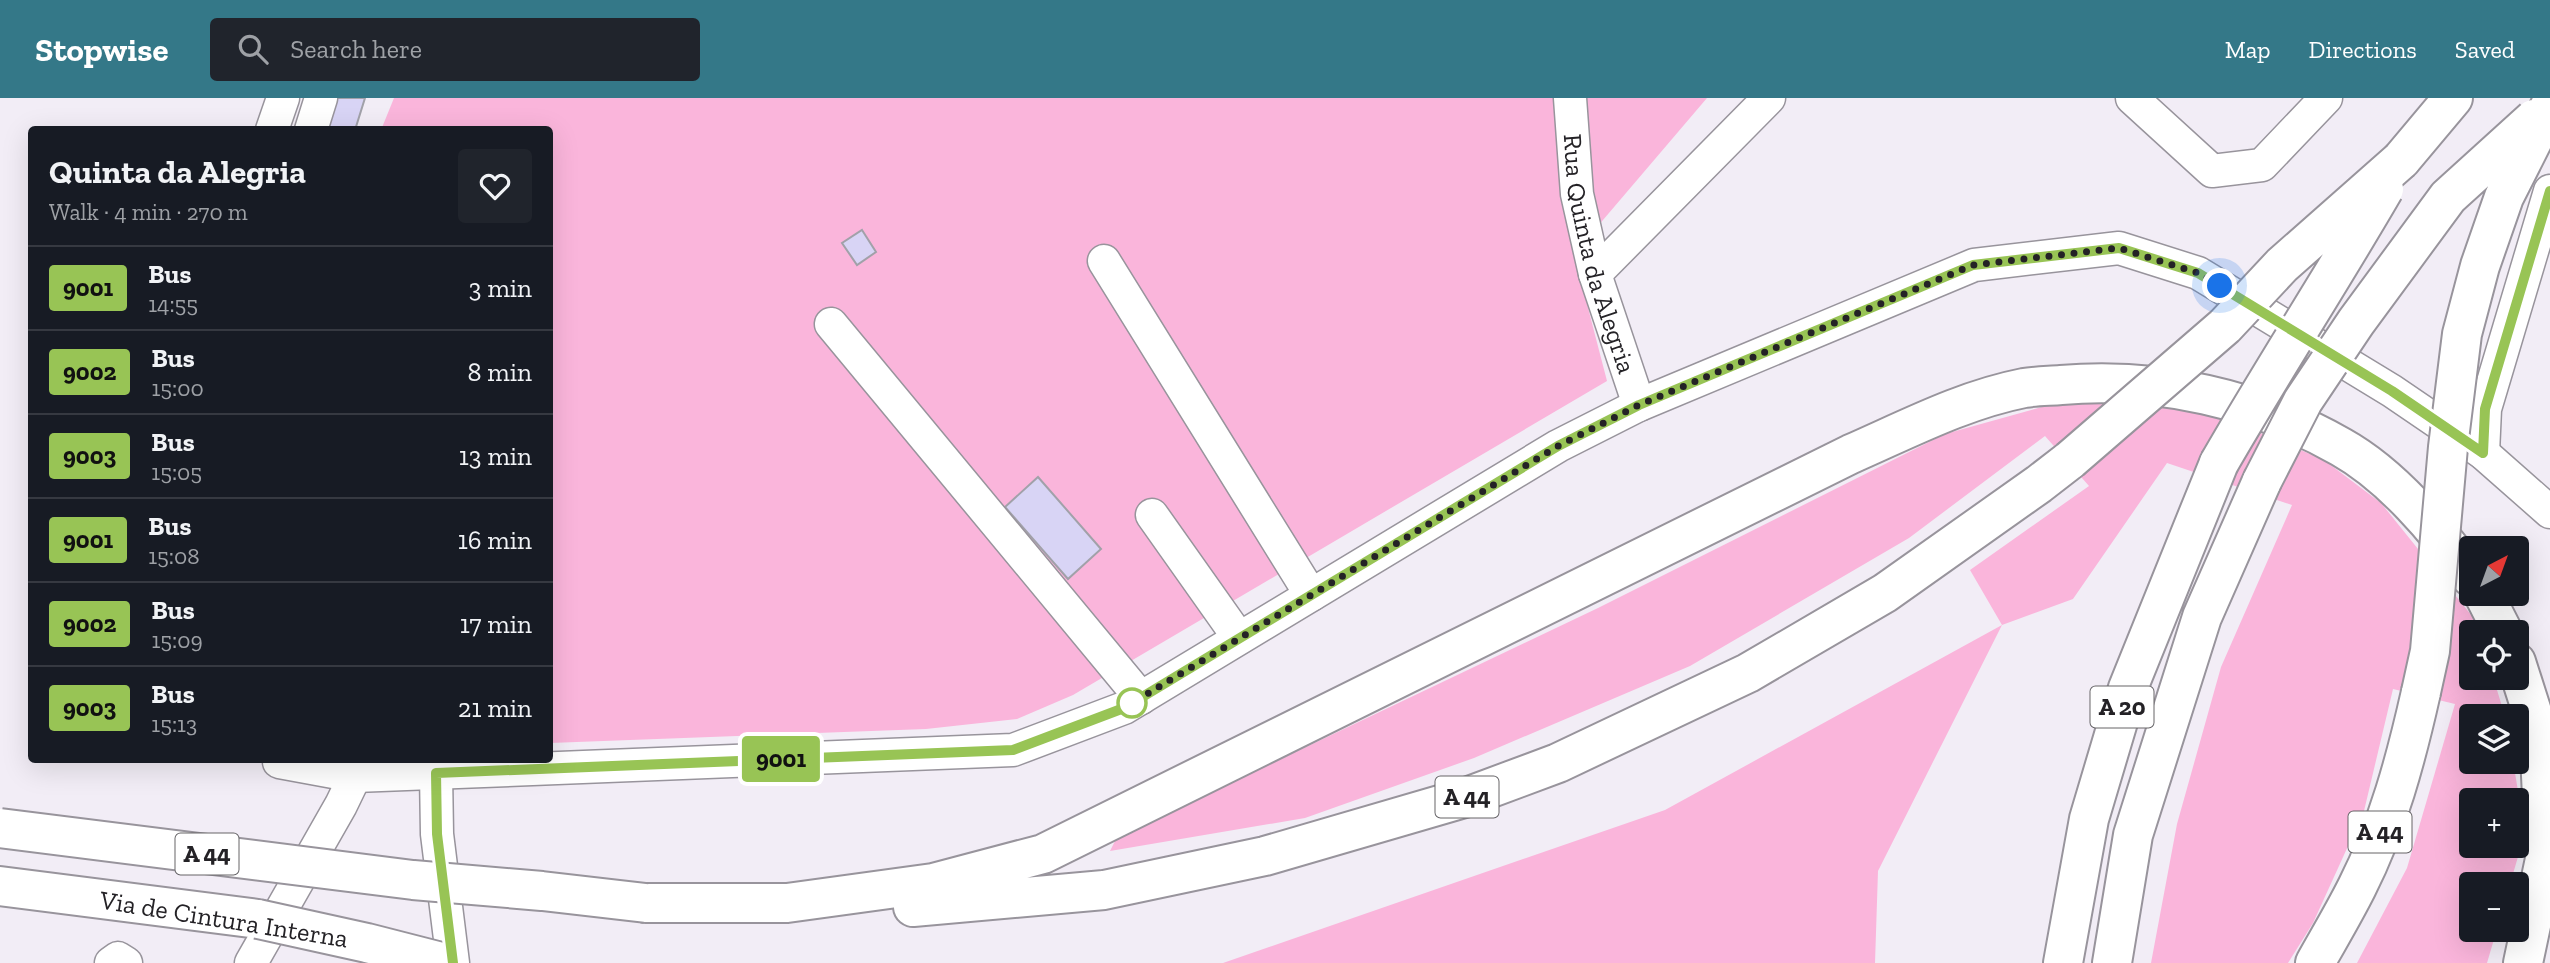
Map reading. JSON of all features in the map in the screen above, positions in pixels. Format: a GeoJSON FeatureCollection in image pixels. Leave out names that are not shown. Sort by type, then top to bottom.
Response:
{"type":"FeatureCollection","features":[{"type":"Feature","properties":{"kind":"highway","name":"A 20"},"geometry":{"type":"LineString","coordinates":[[2063,963],[2089,820],[2127,688],[2218,463],[2401,160],[2453,98]]}},
{"type":"Feature","properties":{"kind":"highway","name":"A 20"},"geometry":{"type":"LineString","coordinates":[[2112,963],[2133,835],[2202,617],[2262,481],[2303,401],[2318,378],[2448,197],[2550,105]]}},
{"type":"Feature","properties":{"kind":"highway","name":"A 44"},"geometry":{"type":"LineString","coordinates":[[2315,963],[2357,887],[2377,842],[2406,759],[2430,650],[2448,447],[2462,334],[2480,266],[2504,197],[2550,105]]}},
{"type":"Feature","properties":{"kind":"highway","name":"A 44"},"geometry":{"type":"LineString","coordinates":[[0,828],[413,880],[646,903],[787,903],[855,913],[1104,890],[1265,856],[1464,798],[1558,763],[1748,673],[1885,593],[2070,460],[2216,334],[2283,265],[2401,160]]}},
{"type":"Feature","properties":{"kind":"highway"},"geometry":{"type":"LineString","coordinates":[[787,903],[933,883],[1043,854],[1852,454],[1966,403],[2026,388],[2105,381],[2200,392],[2263,411],[2342,447],[2396,489],[2448,544],[2459,560]]}},
{"type":"Feature","properties":{"kind":"highway"},"geometry":{"type":"LineString","coordinates":[[2523,963],[2545,859],[2539,734],[2525,690]]}},
{"type":"Feature","properties":{"kind":"highway","name":"Via de Cintura Interna"},"geometry":{"type":"LineString","coordinates":[[0,886],[258,919],[445,963]]}},
{"type":"Feature","properties":{"kind":"street"},"geometry":{"type":"LineString","coordinates":[[273,126],[283,98]]}},
{"type":"Feature","properties":{"kind":"street"},"geometry":{"type":"LineString","coordinates":[[312,126],[321,98]]}},
{"type":"Feature","properties":{"kind":"street","name":"Rua Quinta da Alegria"},"geometry":{"type":"LineString","coordinates":[[1570,98],[1577,194],[1595,274],[1639,405]]}},
{"type":"Feature","properties":{"kind":"street"},"geometry":{"type":"LineString","coordinates":[[1595,274],[1769,98]]}},
{"type":"Feature","properties":{"kind":"street"},"geometry":{"type":"LineString","coordinates":[[2132,98],[2212,171],[2262,165],[2326,98]]}},
{"type":"Feature","properties":{"kind":"street"},"geometry":{"type":"LineString","coordinates":[[2483,453],[2485,409],[2550,191]]}},
{"type":"Feature","properties":{"kind":"street"},"geometry":{"type":"LineString","coordinates":[[284,763],[355,776],[1013,750],[1124,708],[1558,446],[1639,405],[1973,265],[2119,248],[2198,273],[2392,391],[2483,453],[2550,512]]}},
{"type":"Feature","properties":{"kind":"street"},"geometry":{"type":"LineString","coordinates":[[1104,261],[1311,595]]}},
{"type":"Feature","properties":{"kind":"street"},"geometry":{"type":"LineString","coordinates":[[831,324],[1141,698]]}},
{"type":"Feature","properties":{"kind":"street"},"geometry":{"type":"LineString","coordinates":[[1152,515],[1239,638]]}},
{"type":"Feature","properties":{"kind":"street"},"geometry":{"type":"LineString","coordinates":[[436,773],[437,834],[453,963]]}},
{"type":"Feature","properties":{"kind":"street"},"geometry":{"type":"LineString","coordinates":[[251,963],[355,776]]}},
{"type":"Feature","properties":{"kind":"street"},"geometry":{"type":"LineString","coordinates":[[111,963],[118,958],[126,963]]}},
{"type":"Feature","properties":{"kind":"shaded area"},"geometry":{"type":"Polygon","coordinates":[[[394,98],[1707,98],[1574,254],[1607,381],[1073,695],[1017,719],[926,729],[553,743],[553,126],[383,126],[394,98]]]}},
{"type":"Feature","properties":{"kind":"shaded area"},"geometry":{"type":"Polygon","coordinates":[[[2088,400],[2195,405],[2324,460],[2381,503],[2459,600],[2459,606],[2464,606],[2475,620],[2459,620],[2459,690],[2497,690],[2501,704],[2459,704],[2459,774],[2515,774],[2518,788],[2459,788],[2459,858],[2518,858],[2514,872],[2459,872],[2459,942],[2493,942],[2487,963],[2357,963],[2407,868],[2455,704],[2393,689],[2364,811],[2313,923],[2288,963],[2151,963],[2177,824],[2221,667],[2292,505],[2167,463],[2073,599],[2002,625],[1970,570],[2089,486],[2045,436],[1909,538],[1690,666],[1474,758],[1305,818],[1110,851],[1117,837],[1598,608],[1945,434],[2049,405],[2088,400]]]}},
{"type":"Feature","properties":{"kind":"shaded area"},"geometry":{"type":"Polygon","coordinates":[[[2002,625],[1878,871],[1875,963],[1223,963],[1665,810],[2002,625]]]}},
{"type":"Feature","properties":{"kind":"building"},"geometry":{"type":"Polygon","coordinates":[[[326,98],[365,98],[356,126],[317,126],[326,98]]]}},
{"type":"Feature","properties":{"kind":"building"},"geometry":{"type":"Polygon","coordinates":[[[862,230],[876,252],[857,265],[842,243],[862,230]]]}},
{"type":"Feature","properties":{"kind":"building"},"geometry":{"type":"Polygon","coordinates":[[[1038,477],[1101,549],[1068,579],[1005,507],[1038,477]]]}},
{"type":"Feature","properties":{"kind":"bus line","name":"9001"},"geometry":{"type":"LineString","coordinates":[[453,963],[437,834],[436,773],[1013,750],[1124,708],[1558,446],[1639,405],[1973,265],[2119,248],[2198,273],[2392,391],[2483,453],[2485,409],[2550,191]]}},
{"type":"Feature","properties":{"kind":"route"},"geometry":{"type":"LineString","coordinates":[[1132,703],[1124,708],[1558,446],[1639,405],[1973,265],[2119,248],[2198,273],[2220,286]]}}]}
